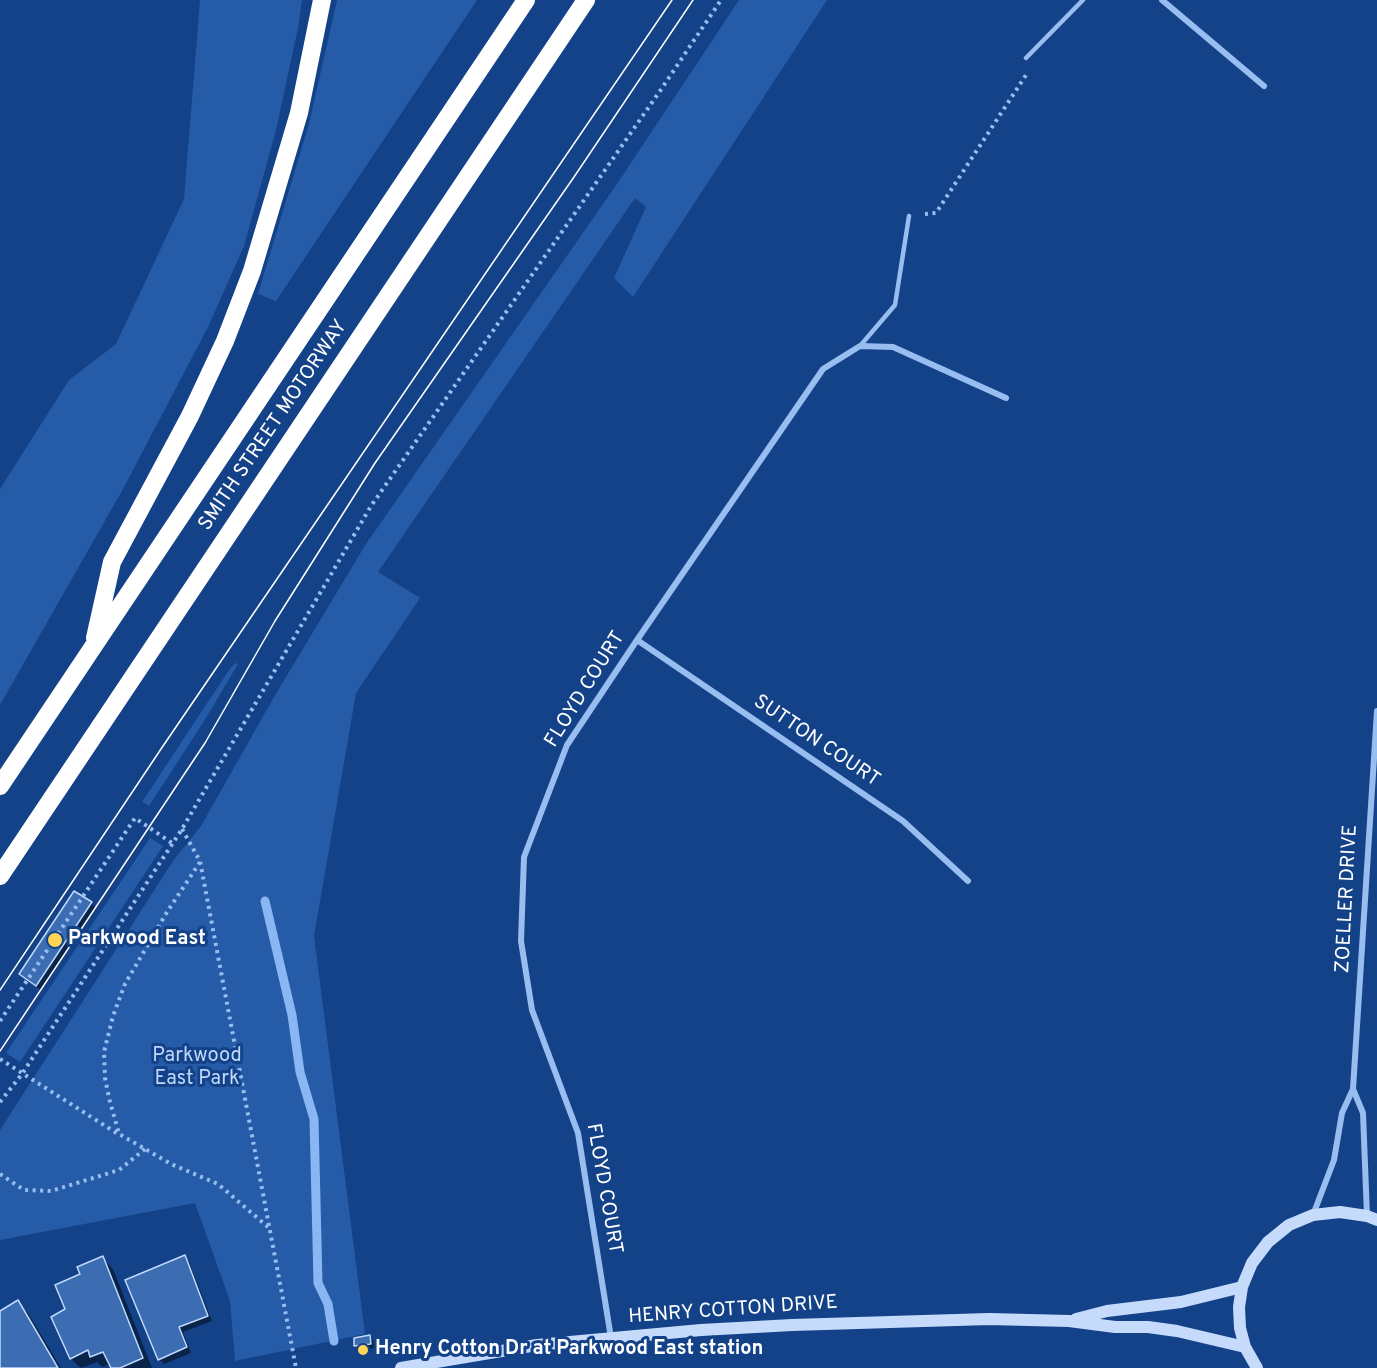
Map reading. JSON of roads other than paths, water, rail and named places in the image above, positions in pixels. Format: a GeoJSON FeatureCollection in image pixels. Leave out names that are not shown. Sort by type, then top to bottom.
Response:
{"type":"FeatureCollection","features":[{"type":"Feature","properties":{"kind":"highway"},"geometry":{"type":"LineString","coordinates":[[92,648],[112,562],[190,417],[225,341],[252,271],[299,113],[321,0]]}},
{"type":"Feature","properties":{"kind":"highway","name":"SMITH STREET MOTORWAY"},"geometry":{"type":"LineString","coordinates":[[0,786],[526,0]]}},
{"type":"Feature","properties":{"kind":"highway","name":"SMITH STREET MOTORWAY"},"geometry":{"type":"LineString","coordinates":[[0,876],[586,0]]}},
{"type":"Feature","properties":{"kind":"street"},"geometry":{"type":"LineString","coordinates":[[1162,0],[1264,86]]}},
{"type":"Feature","properties":{"kind":"street"},"geometry":{"type":"LineString","coordinates":[[860,346],[893,347],[1006,398]]}},
{"type":"Feature","properties":{"kind":"street","name":"FLOYD COURT"},"geometry":{"type":"LineString","coordinates":[[611,1338],[578,1133],[532,1010],[521,941],[524,857],[567,746],[823,369],[860,346]]}},
{"type":"Feature","properties":{"kind":"street","name":"SUTTON COURT"},"geometry":{"type":"LineString","coordinates":[[637,640],[903,821],[968,881]]}},
{"type":"Feature","properties":{"kind":"street","name":"ZOELLER DRIVE"},"geometry":{"type":"LineString","coordinates":[[1313,1215],[1334,1160],[1342,1113],[1353,1089],[1377,711]]}},
{"type":"Feature","properties":{"kind":"street","name":"ZOELLER DRIVE"},"geometry":{"type":"LineString","coordinates":[[1353,1089],[1363,1113],[1372,1218]]}},
{"type":"Feature","properties":{"kind":"street"},"geometry":{"type":"LineString","coordinates":[[1257,1368],[1245,1347],[1239,1317],[1242,1287],[1252,1263],[1268,1242],[1289,1225],[1313,1215],[1340,1212],[1372,1218]]}},
{"type":"Feature","properties":{"kind":"street","name":"HENRY COTTON DRIVE"},"geometry":{"type":"LineString","coordinates":[[1069,1321],[1107,1311],[1181,1302],[1242,1287]]}},
{"type":"Feature","properties":{"kind":"street","name":"HENRY COTTON DRIVE"},"geometry":{"type":"LineString","coordinates":[[401,1368],[537,1345],[701,1330],[989,1319],[1069,1321],[1115,1327],[1177,1330],[1245,1347]]}},
{"type":"Feature","properties":{"kind":"lane"},"geometry":{"type":"LineString","coordinates":[[1026,58],[1083,0]]}},
{"type":"Feature","properties":{"kind":"lane"},"geometry":{"type":"LineString","coordinates":[[860,346],[895,305],[909,216]]}},
{"type":"Feature","properties":{"kind":"waterway"},"geometry":{"type":"LineString","coordinates":[[265,901],[292,1015],[300,1072],[314,1119],[318,1283],[328,1304],[334,1341]]}},
{"type":"Feature","properties":{"kind":"tram line"},"geometry":{"type":"LineString","coordinates":[[0,990],[163,746],[672,0]]}},
{"type":"Feature","properties":{"kind":"tram line"},"geometry":{"type":"LineString","coordinates":[[0,1051],[205,743],[275,621],[375,463],[574,177],[693,0]]}},
{"type":"Feature","properties":{"kind":"place","name":"Parkwood East"},"geometry":{"type":"Point","coordinates":[55,940]}},
{"type":"Feature","properties":{"kind":"place","name":"Henry Cotton Dr at Parkwood East station"},"geometry":{"type":"Point","coordinates":[363,1350]}},
{"type":"Feature","properties":{"kind":"park label","name":"Parkwood East Park"},"geometry":{"type":"Point","coordinates":[197,1068]}}]}
